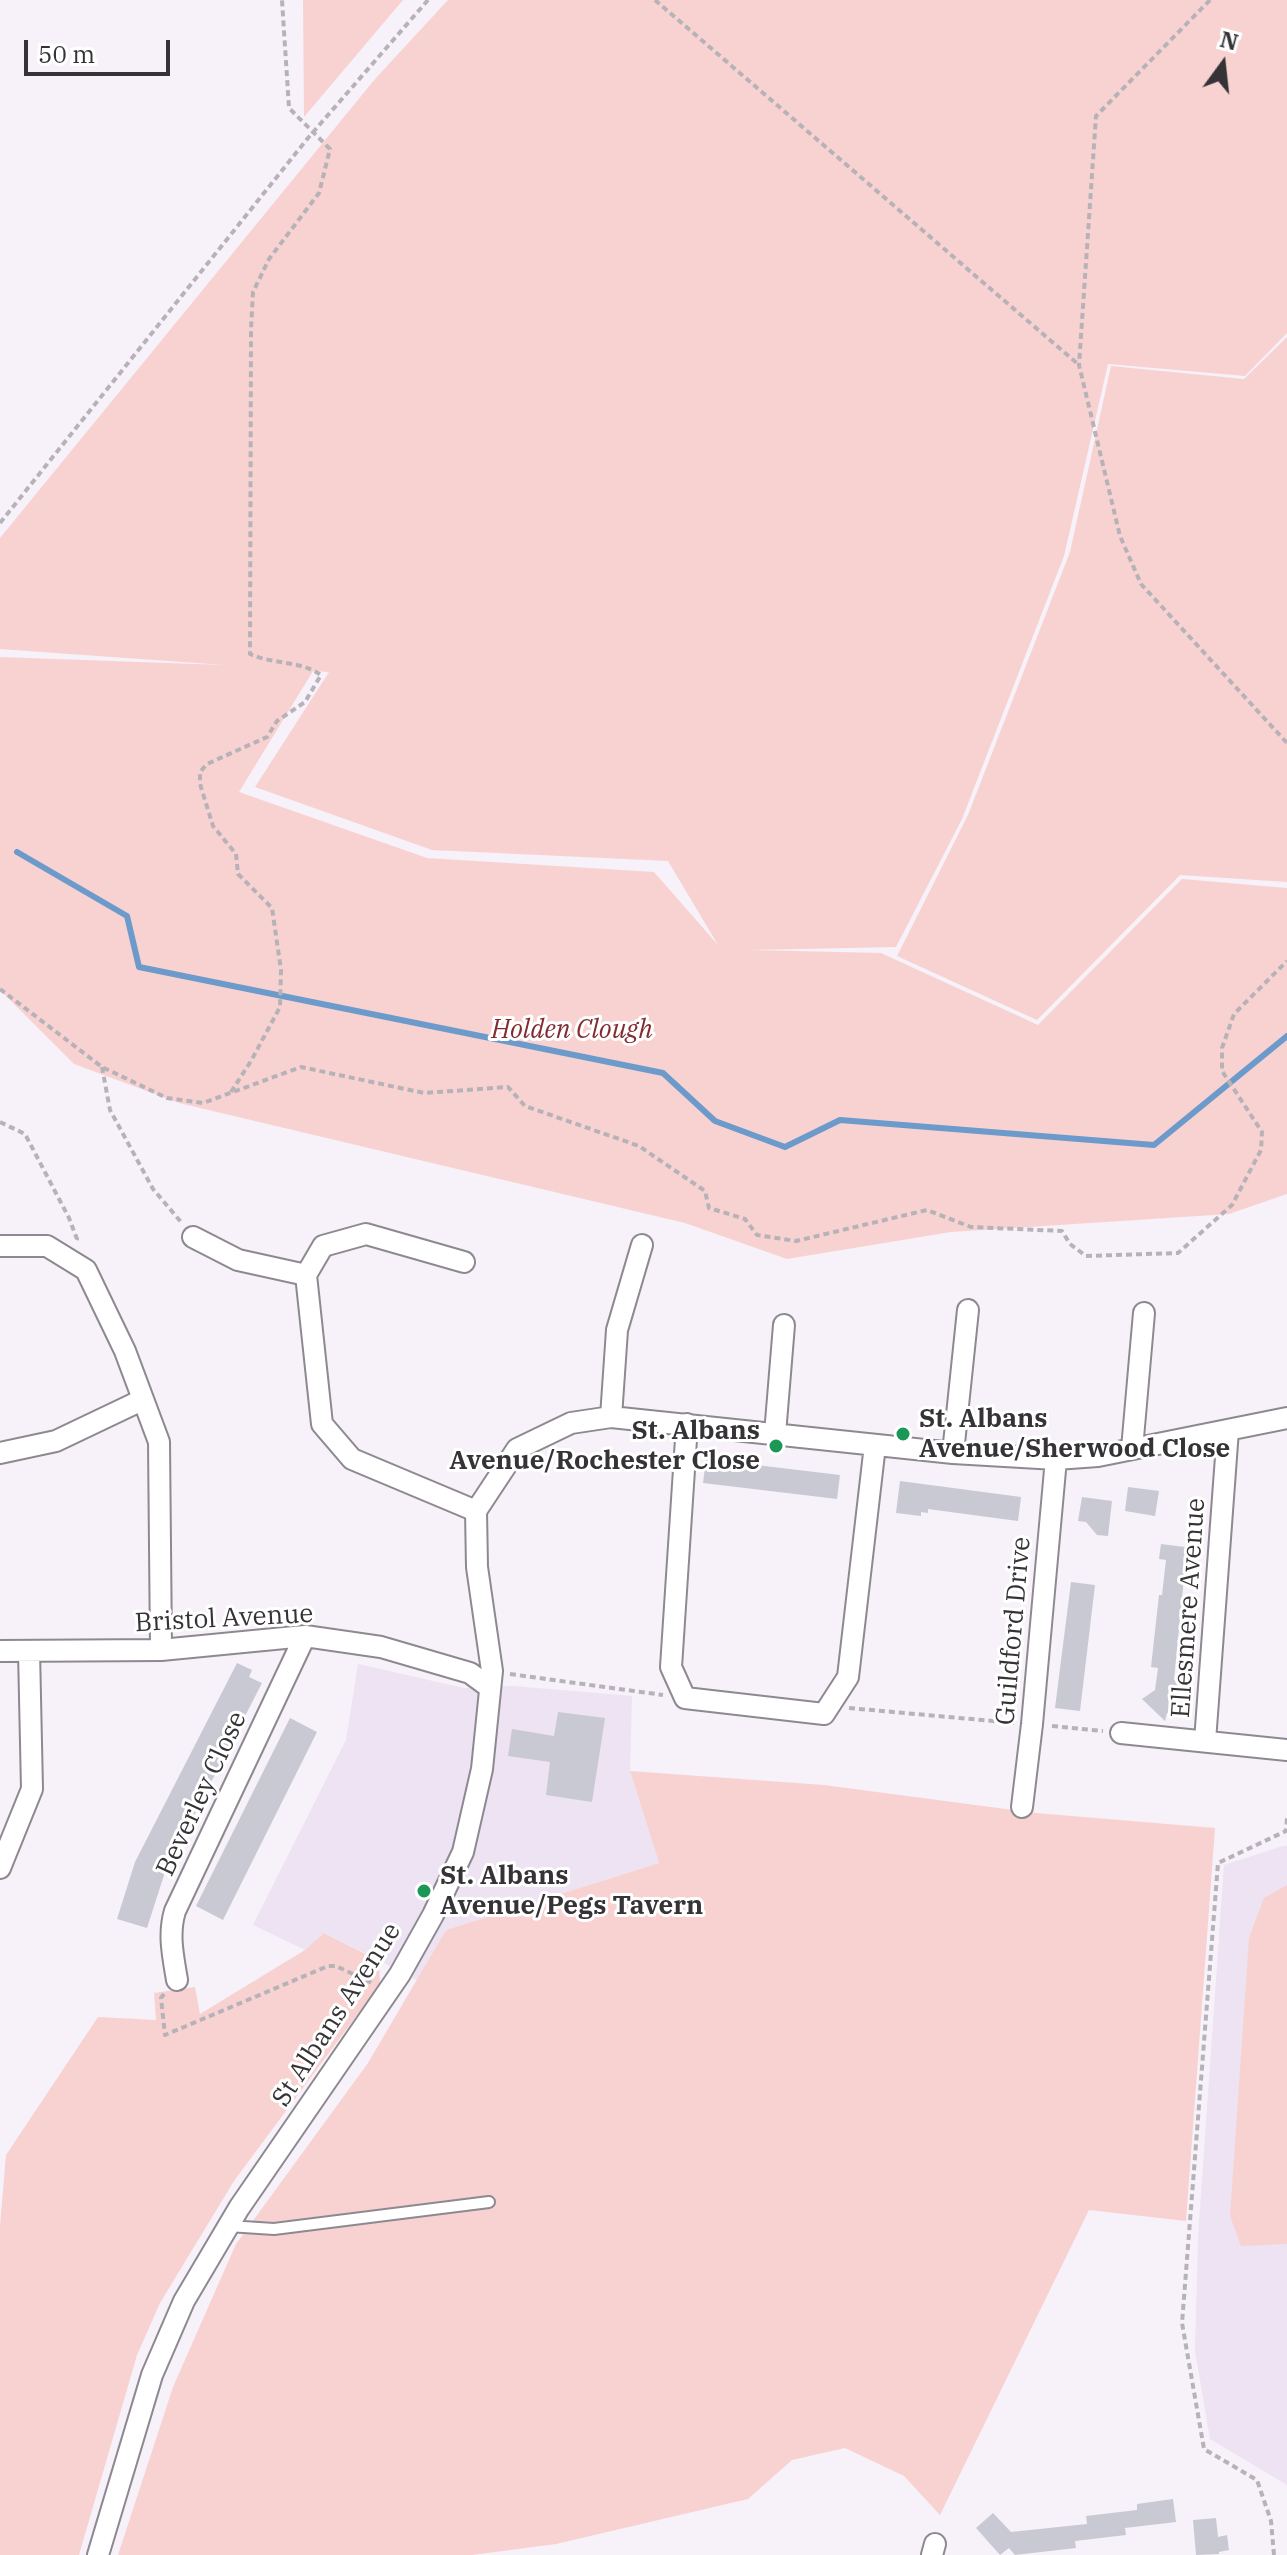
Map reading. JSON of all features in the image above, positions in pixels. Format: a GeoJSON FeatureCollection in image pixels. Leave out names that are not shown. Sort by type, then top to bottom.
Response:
{"type":"FeatureCollection","features":[{"type":"Feature","properties":{"kind":"street"},"geometry":{"type":"LineString","coordinates":[[464,1262],[366,1234],[323,1246],[306,1275],[322,1424],[352,1459],[476,1511],[517,1449],[571,1423],[611,1417],[953,1453],[1056,1459],[1098,1456],[1287,1418]]}},
{"type":"Feature","properties":{"kind":"street"},"geometry":{"type":"LineString","coordinates":[[193,1237],[238,1260],[306,1275]]}},
{"type":"Feature","properties":{"kind":"street"},"geometry":{"type":"LineString","coordinates":[[611,1417],[617,1330],[642,1245]]}},
{"type":"Feature","properties":{"kind":"street"},"geometry":{"type":"LineString","coordinates":[[0,1246],[47,1246],[86,1270],[125,1351],[159,1442],[161,1650]]}},
{"type":"Feature","properties":{"kind":"street"},"geometry":{"type":"LineString","coordinates":[[953,1453],[968,1310]]}},
{"type":"Feature","properties":{"kind":"street"},"geometry":{"type":"LineString","coordinates":[[1132,1449],[1144,1313]]}},
{"type":"Feature","properties":{"kind":"street"},"geometry":{"type":"LineString","coordinates":[[775,1434],[784,1325]]}},
{"type":"Feature","properties":{"kind":"street"},"geometry":{"type":"LineString","coordinates":[[0,1453],[56,1441],[142,1400]]}},
{"type":"Feature","properties":{"kind":"street"},"geometry":{"type":"LineString","coordinates":[[687,1424],[671,1667],[685,1698],[824,1714],[848,1677],[875,1445]]}},
{"type":"Feature","properties":{"kind":"street","name":"Ellesmere Avenue"},"geometry":{"type":"LineString","coordinates":[[1205,1741],[1228,1430]]}},
{"type":"Feature","properties":{"kind":"street","name":"Guildford Drive"},"geometry":{"type":"LineString","coordinates":[[1022,1807],[1056,1459]]}},
{"type":"Feature","properties":{"kind":"street","name":"St Albans Avenue"},"geometry":{"type":"LineString","coordinates":[[98,2555],[152,2375],[184,2301],[228,2226],[388,1992],[433,1915],[463,1852],[482,1769],[490,1679],[477,1567],[476,1511]]}},
{"type":"Feature","properties":{"kind":"street","name":"Bristol Avenue"},"geometry":{"type":"LineString","coordinates":[[0,1651],[161,1650],[305,1636],[381,1647],[490,1679]]}},
{"type":"Feature","properties":{"kind":"street","name":"Beverley Close"},"geometry":{"type":"LineString","coordinates":[[177,1980],[171,1947],[175,1911],[305,1636]]}},
{"type":"Feature","properties":{"kind":"street"},"geometry":{"type":"LineString","coordinates":[[0,1868],[32,1789],[29,1651]]}},
{"type":"Feature","properties":{"kind":"street"},"geometry":{"type":"LineString","coordinates":[[1121,1733],[1287,1750]]}},
{"type":"Feature","properties":{"kind":"lane"},"geometry":{"type":"LineString","coordinates":[[228,2226],[274,2229],[489,2202]]}},
{"type":"Feature","properties":{"kind":"path"},"geometry":{"type":"LineString","coordinates":[[230,1092],[280,1007],[281,970],[272,908],[238,874],[236,854],[213,826],[200,784],[200,772],[207,764],[267,737],[277,721],[305,702],[321,675],[307,666],[265,660],[250,654],[253,292],[269,259],[319,193],[330,149],[289,108],[282,0]]}},
{"type":"Feature","properties":{"kind":"path"},"geometry":{"type":"LineString","coordinates":[[0,523],[313,132],[428,0]]}},
{"type":"Feature","properties":{"kind":"path"},"geometry":{"type":"LineString","coordinates":[[655,0],[1079,365]]}},
{"type":"Feature","properties":{"kind":"path"},"geometry":{"type":"LineString","coordinates":[[1210,0],[1096,116],[1079,365],[1120,536],[1141,584],[1287,743]]}},
{"type":"Feature","properties":{"kind":"path"},"geometry":{"type":"LineString","coordinates":[[0,989],[102,1067],[167,1098],[203,1103],[301,1067],[424,1093],[508,1087],[525,1106],[639,1146],[705,1191],[709,1208],[745,1219],[757,1235],[796,1241],[927,1210],[971,1227],[1062,1231],[1070,1244],[1086,1256],[1178,1253],[1232,1205],[1261,1150],[1262,1132],[1222,1071],[1222,1048],[1234,1014],[1287,961]]}},
{"type":"Feature","properties":{"kind":"path"},"geometry":{"type":"LineString","coordinates":[[102,1067],[110,1110],[153,1189],[193,1237]]}},
{"type":"Feature","properties":{"kind":"path"},"geometry":{"type":"LineString","coordinates":[[0,1122],[25,1134],[77,1239]]}},
{"type":"Feature","properties":{"kind":"path"},"geometry":{"type":"LineString","coordinates":[[490,1679],[685,1698]]}},
{"type":"Feature","properties":{"kind":"path"},"geometry":{"type":"LineString","coordinates":[[829,1707],[1121,1733]]}},
{"type":"Feature","properties":{"kind":"path"},"geometry":{"type":"LineString","coordinates":[[1274,2555],[1271,2521],[1257,2480],[1204,2449],[1182,2323],[1218,1863],[1286,1831],[1287,1818]]}},
{"type":"Feature","properties":{"kind":"path"},"geometry":{"type":"LineString","coordinates":[[177,1980],[161,1998],[165,2035],[328,1966],[336,1966],[388,1992]]}},
{"type":"Feature","properties":{"kind":"shaded area"},"geometry":{"type":"Polygon","coordinates":[[[358,1664],[464,1688],[513,1686],[632,1696],[630,1771],[659,1863],[446,1930],[417,1980],[325,1933],[305,1950],[253,1925],[346,1740],[358,1664]]]}},
{"type":"Feature","properties":{"kind":"shaded area"},"geometry":{"type":"Polygon","coordinates":[[[1287,1846],[1287,2485],[1210,2439],[1195,2351],[1198,2237],[1224,1865],[1287,1846]]]}},
{"type":"Feature","properties":{"kind":"green space"},"geometry":{"type":"Polygon","coordinates":[[[303,0],[403,0],[304,117],[303,0]]]}},
{"type":"Feature","properties":{"kind":"green space","name":"Holden Clough"},"geometry":{"type":"Polygon","coordinates":[[[448,0],[1287,0],[1287,333],[1245,376],[1108,364],[1064,556],[962,819],[896,947],[751,950],[881,953],[1038,1025],[1182,879],[1287,888],[1287,1194],[1229,1214],[951,1232],[787,1259],[685,1223],[179,1103],[74,1064],[0,990],[0,657],[224,665],[0,649],[0,538],[375,79],[448,0]],[[313,671],[239,792],[427,858],[654,872],[718,945],[668,861],[432,850],[255,787],[329,672],[313,671]]]}},
{"type":"Feature","properties":{"kind":"green space"},"geometry":{"type":"Polygon","coordinates":[[[1287,337],[1287,882],[1180,875],[1037,1020],[897,956],[968,815],[1070,552],[1111,366],[1244,379],[1287,337]]]}},
{"type":"Feature","properties":{"kind":"green space"},"geometry":{"type":"Polygon","coordinates":[[[630,1771],[824,1785],[1036,1813],[1215,1828],[1186,2221],[1089,2210],[940,2515],[904,2476],[845,2448],[792,2460],[748,2499],[556,2544],[472,2555],[118,2555],[173,2387],[236,2244],[368,2063],[446,1930],[659,1863],[630,1771]]]}},
{"type":"Feature","properties":{"kind":"green space"},"geometry":{"type":"Polygon","coordinates":[[[1287,1885],[1287,2244],[1241,2246],[1230,2216],[1249,1938],[1264,1898],[1287,1885]]]}},
{"type":"Feature","properties":{"kind":"green space"},"geometry":{"type":"Polygon","coordinates":[[[324,1933],[379,1961],[380,1984],[234,2181],[160,2303],[137,2355],[79,2555],[0,2555],[0,2226],[6,2155],[98,2017],[156,2020],[154,1993],[195,1987],[200,2014],[305,1950],[324,1933]]]}},
{"type":"Feature","properties":{"kind":"building"},"geometry":{"type":"Polygon","coordinates":[[[706,1459],[840,1475],[837,1499],[703,1483],[706,1459]]]}},
{"type":"Feature","properties":{"kind":"building"},"geometry":{"type":"Polygon","coordinates":[[[900,1481],[1021,1497],[1018,1521],[928,1509],[928,1513],[921,1512],[921,1516],[896,1513],[900,1481]]]}},
{"type":"Feature","properties":{"kind":"building"},"geometry":{"type":"Polygon","coordinates":[[[1128,1487],[1159,1491],[1155,1516],[1125,1511],[1128,1487]]]}},
{"type":"Feature","properties":{"kind":"building"},"geometry":{"type":"Polygon","coordinates":[[[1082,1497],[1112,1501],[1108,1536],[1097,1535],[1086,1522],[1078,1521],[1082,1497]]]}},
{"type":"Feature","properties":{"kind":"building"},"geometry":{"type":"Polygon","coordinates":[[[1161,1544],[1193,1548],[1189,1579],[1184,1578],[1174,1680],[1181,1681],[1177,1714],[1167,1713],[1165,1721],[1142,1699],[1155,1690],[1158,1668],[1151,1667],[1166,1560],[1159,1559],[1161,1544]]]}},
{"type":"Feature","properties":{"kind":"building"},"geometry":{"type":"Polygon","coordinates":[[[1071,1582],[1095,1585],[1080,1711],[1055,1708],[1071,1582]]]}},
{"type":"Feature","properties":{"kind":"building"},"geometry":{"type":"Polygon","coordinates":[[[237,1663],[252,1670],[249,1677],[262,1683],[165,1872],[147,1928],[117,1919],[135,1862],[237,1663]]]}},
{"type":"Feature","properties":{"kind":"building"},"geometry":{"type":"Polygon","coordinates":[[[558,1712],[605,1718],[592,1802],[546,1795],[550,1762],[508,1756],[512,1729],[554,1736],[558,1712]]]}},
{"type":"Feature","properties":{"kind":"building"},"geometry":{"type":"Polygon","coordinates":[[[290,1718],[317,1732],[223,1920],[196,1906],[290,1718]]]}},
{"type":"Feature","properties":{"kind":"building"},"geometry":{"type":"Polygon","coordinates":[[[1173,2499],[1176,2522],[1125,2528],[1126,2535],[1075,2541],[1076,2548],[1015,2555],[1009,2548],[1000,2555],[976,2528],[993,2513],[1011,2532],[1087,2524],[1086,2516],[1137,2510],[1137,2504],[1173,2499]]]}},
{"type":"Feature","properties":{"kind":"building"},"geometry":{"type":"Polygon","coordinates":[[[1216,2518],[1218,2537],[1227,2535],[1229,2550],[1219,2554],[1196,2555],[1193,2520],[1216,2518]]]}},
{"type":"Feature","properties":{"kind":"waterway"},"geometry":{"type":"LineString","coordinates":[[17,852],[127,916],[139,967],[663,1073],[715,1121],[785,1147],[840,1120],[1154,1145],[1287,1036]]}},
{"type":"Feature","properties":{"kind":"place","name":"St. Albans Avenue/Sherwood Close"},"geometry":{"type":"Point","coordinates":[903,1434]}},
{"type":"Feature","properties":{"kind":"place","name":"St. Albans Avenue/Rochester Close"},"geometry":{"type":"Point","coordinates":[776,1446]}},
{"type":"Feature","properties":{"kind":"place","name":"St. Albans Avenue/Pegs Tavern"},"geometry":{"type":"Point","coordinates":[424,1891]}}]}
